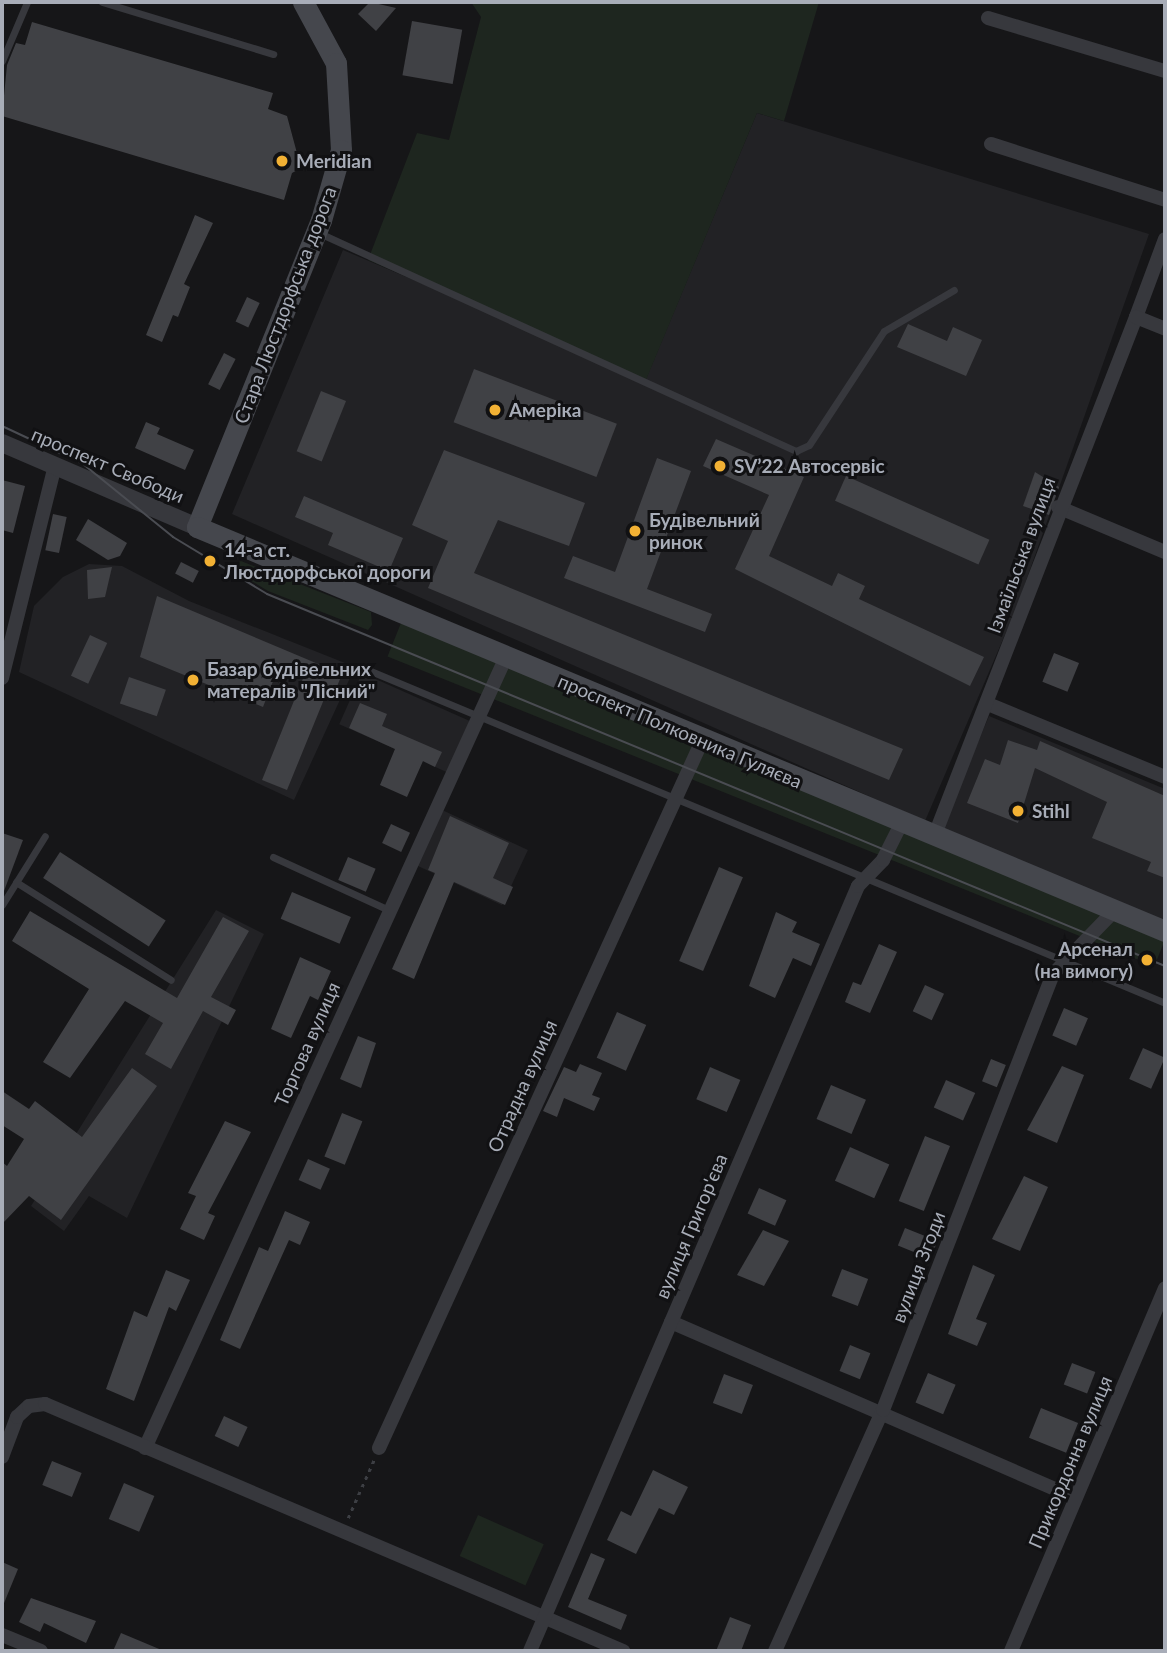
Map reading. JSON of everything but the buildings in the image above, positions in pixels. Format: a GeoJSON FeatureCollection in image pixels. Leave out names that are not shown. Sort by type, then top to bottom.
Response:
{"type":"FeatureCollection","features":[{"type":"Feature","properties":{"kind":"main road","name":"Стара Люстдорфська дорога"},"geometry":{"type":"LineString","coordinates":[[197,527],[316,232],[341,150],[342,89],[326,37],[303,2]]}},
{"type":"Feature","properties":{"kind":"main road","name":"проспект Полковника Гуляєва"},"geometry":{"type":"LineString","coordinates":[[197,527],[702,741],[1165,931]]}},
{"type":"Feature","properties":{"kind":"street"},"geometry":{"type":"LineString","coordinates":[[988,18],[1165,71]]}},
{"type":"Feature","properties":{"kind":"street"},"geometry":{"type":"LineString","coordinates":[[991,144],[1165,200]]}},
{"type":"Feature","properties":{"kind":"street","name":"Ізмаїльська вулиця"},"geometry":{"type":"LineString","coordinates":[[934,837],[988,704],[1058,507],[1165,239]]}},
{"type":"Feature","properties":{"kind":"street"},"geometry":{"type":"LineString","coordinates":[[1136,317],[1165,329]]}},
{"type":"Feature","properties":{"kind":"street","name":"проспект Свободи"},"geometry":{"type":"LineString","coordinates":[[2,443],[197,527]]}},
{"type":"Feature","properties":{"kind":"street"},"geometry":{"type":"LineString","coordinates":[[2,678],[55,465]]}},
{"type":"Feature","properties":{"kind":"street"},"geometry":{"type":"LineString","coordinates":[[1058,507],[1165,552]]}},
{"type":"Feature","properties":{"kind":"street","name":"Торгова вулиця"},"geometry":{"type":"LineString","coordinates":[[145,1448],[476,717],[506,657]]}},
{"type":"Feature","properties":{"kind":"street"},"geometry":{"type":"LineString","coordinates":[[988,704],[1165,777]]}},
{"type":"Feature","properties":{"kind":"street","name":"Отрадна вулиця"},"geometry":{"type":"LineString","coordinates":[[379,1448],[674,796],[702,741]]}},
{"type":"Feature","properties":{"kind":"street","name":"вулиця Григор'єва"},"geometry":{"type":"LineString","coordinates":[[530,1651],[542,1618],[866,878],[901,824]]}},
{"type":"Feature","properties":{"kind":"street","name":"вулиця Згоди"},"geometry":{"type":"LineString","coordinates":[[775,1651],[883,1410],[1053,974],[1115,910]]}},
{"type":"Feature","properties":{"kind":"street","name":"Прикордонна вулиця"},"geometry":{"type":"LineString","coordinates":[[1011,1651],[1165,1288]]}},
{"type":"Feature","properties":{"kind":"street"},"geometry":{"type":"LineString","coordinates":[[671,1322],[883,1410],[1074,1498]]}},
{"type":"Feature","properties":{"kind":"street"},"geometry":{"type":"LineString","coordinates":[[2,1457],[18,1417],[29,1406],[45,1404],[623,1651]]}},
{"type":"Feature","properties":{"kind":"street"},"geometry":{"type":"LineString","coordinates":[[2,1635],[41,1651]]}},
{"type":"Feature","properties":{"kind":"lane"},"geometry":{"type":"LineString","coordinates":[[2,61],[27,2]]}},
{"type":"Feature","properties":{"kind":"lane"},"geometry":{"type":"LineString","coordinates":[[102,2],[273,54]]}},
{"type":"Feature","properties":{"kind":"lane"},"geometry":{"type":"LineString","coordinates":[[316,232],[796,451],[809,445],[884,331],[954,290]]}},
{"type":"Feature","properties":{"kind":"lane"},"geometry":{"type":"LineString","coordinates":[[360,667],[1165,1003]]}},
{"type":"Feature","properties":{"kind":"lane"},"geometry":{"type":"LineString","coordinates":[[2,905],[45,836]]}},
{"type":"Feature","properties":{"kind":"lane"},"geometry":{"type":"LineString","coordinates":[[273,857],[388,910]]}},
{"type":"Feature","properties":{"kind":"lane"},"geometry":{"type":"LineString","coordinates":[[16,882],[171,980]]}},
{"type":"Feature","properties":{"kind":"path"},"geometry":{"type":"LineString","coordinates":[[341,1532],[379,1448]]}},
{"type":"Feature","properties":{"kind":"shaded area"},"geometry":{"type":"Polygon","coordinates":[[[471,2],[819,2],[784,121],[757,113],[646,380],[368,260],[417,133],[449,140],[481,17],[471,2]]]}},
{"type":"Feature","properties":{"kind":"shaded area","name":"Будівельний ринок"},"geometry":{"type":"Polygon","coordinates":[[[757,113],[1149,234],[1016,609],[925,821],[232,514],[343,250],[646,379],[757,113]]]}},
{"type":"Feature","properties":{"kind":"shaded area"},"geometry":{"type":"Polygon","coordinates":[[[241,561],[371,612],[372,625],[368,630],[268,591],[228,567],[241,561]]]}},
{"type":"Feature","properties":{"kind":"shaded area","name":"Базар будівельних матералів \"Лісний\""},"geometry":{"type":"Polygon","coordinates":[[[89,564],[122,566],[189,601],[355,667],[294,800],[19,672],[34,606],[63,577],[89,564]]]}},
{"type":"Feature","properties":{"kind":"shaded area"},"geometry":{"type":"Polygon","coordinates":[[[401,623],[1165,932],[1165,940],[1154,966],[388,656],[401,623]]]}},
{"type":"Feature","properties":{"kind":"shaded area"},"geometry":{"type":"Polygon","coordinates":[[[362,673],[470,721],[447,772],[339,724],[362,673]]]}},
{"type":"Feature","properties":{"kind":"shaded area"},"geometry":{"type":"Polygon","coordinates":[[[989,716],[1165,789],[1165,923],[941,829],[989,716]]]}},
{"type":"Feature","properties":{"kind":"shaded area"},"geometry":{"type":"Polygon","coordinates":[[[440,809],[528,850],[502,905],[414,864],[440,809]]]}},
{"type":"Feature","properties":{"kind":"shaded area"},"geometry":{"type":"Polygon","coordinates":[[[216,910],[264,934],[127,1218],[89,1196],[64,1231],[31,1206],[216,910]]]}},
{"type":"Feature","properties":{"kind":"shaded area"},"geometry":{"type":"Polygon","coordinates":[[[478,1515],[544,1544],[525,1585],[460,1556],[478,1515]]]}},
{"type":"Feature","properties":{"kind":"tram line"},"geometry":{"type":"LineString","coordinates":[[2,426],[83,464],[173,537],[267,594],[1165,966]]}},
{"type":"Feature","properties":{"kind":"place","name":"Meridian"},"geometry":{"type":"Point","coordinates":[282,161]}},
{"type":"Feature","properties":{"kind":"place","name":"Амеріка"},"geometry":{"type":"Point","coordinates":[495,410]}},
{"type":"Feature","properties":{"kind":"place","name":"SV’22 Автосервіс"},"geometry":{"type":"Point","coordinates":[720,466]}},
{"type":"Feature","properties":{"kind":"place","name":"Будівельний ринок"},"geometry":{"type":"Point","coordinates":[635,531]}},
{"type":"Feature","properties":{"kind":"place","name":"14-а ст. Люстдорфської дороги"},"geometry":{"type":"Point","coordinates":[210,561]}},
{"type":"Feature","properties":{"kind":"place","name":"Базар будівельних матералів \"Лісний\""},"geometry":{"type":"Point","coordinates":[193,680]}},
{"type":"Feature","properties":{"kind":"place","name":"Stihl"},"geometry":{"type":"Point","coordinates":[1018,811]}},
{"type":"Feature","properties":{"kind":"place","name":"Арсенал (на вимогу)"},"geometry":{"type":"Point","coordinates":[1147,960]}}]}
